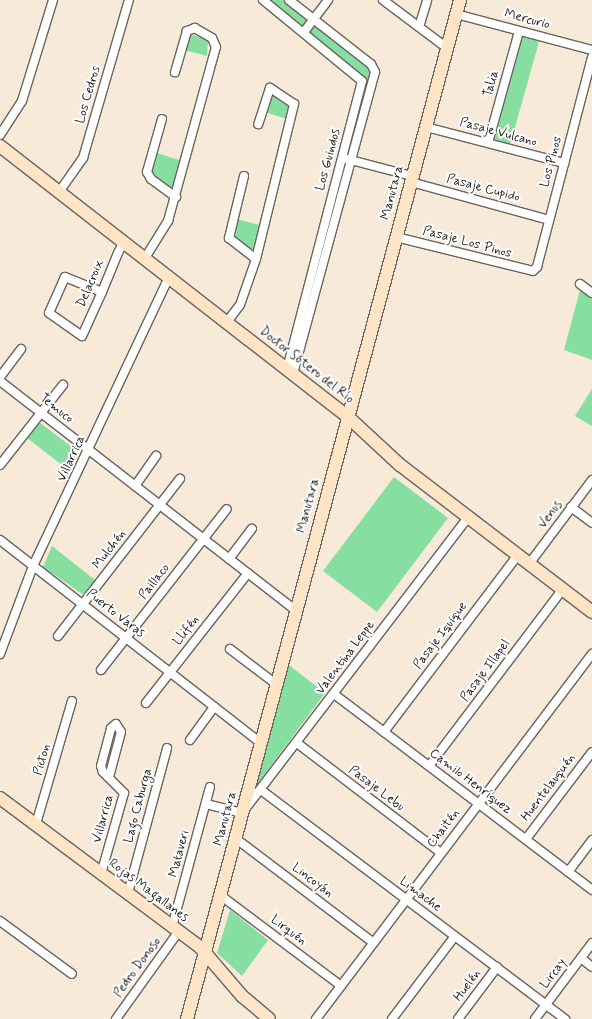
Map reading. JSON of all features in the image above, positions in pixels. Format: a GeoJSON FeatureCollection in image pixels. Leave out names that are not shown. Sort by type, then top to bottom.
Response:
{"type":"FeatureCollection","features":[{"type":"Feature","properties":{"kind":"main road","name":"Manutara"},"geometry":{"type":"LineString","coordinates":[[188,1019],[295,610],[460,0]]}},
{"type":"Feature","properties":{"kind":"main road","name":"Doctor Sótero del Río"},"geometry":{"type":"LineString","coordinates":[[0,146],[290,371],[347,416],[386,453],[592,612]]}},
{"type":"Feature","properties":{"kind":"main road","name":"Rojas Magallanes"},"geometry":{"type":"LineString","coordinates":[[0,798],[176,929],[205,953],[242,996],[269,1019]]}},
{"type":"Feature","properties":{"kind":"street"},"geometry":{"type":"LineString","coordinates":[[0,135],[22,101],[53,0]]}},
{"type":"Feature","properties":{"kind":"street","name":"Los Cedros"},"geometry":{"type":"LineString","coordinates":[[59,192],[82,158],[129,0]]}},
{"type":"Feature","properties":{"kind":"street","name":"Los Guindos"},"geometry":{"type":"LineString","coordinates":[[262,0],[361,78],[290,371]]}},
{"type":"Feature","properties":{"kind":"street","name":"Los Guindos"},"geometry":{"type":"LineString","coordinates":[[289,0],[374,69],[352,160],[290,371]]}},
{"type":"Feature","properties":{"kind":"street"},"geometry":{"type":"LineString","coordinates":[[304,32],[328,0]]}},
{"type":"Feature","properties":{"kind":"street"},"geometry":{"type":"LineString","coordinates":[[383,0],[447,48]]}},
{"type":"Feature","properties":{"kind":"street"},"geometry":{"type":"LineString","coordinates":[[419,27],[427,0]]}},
{"type":"Feature","properties":{"kind":"street","name":"Mercurio"},"geometry":{"type":"LineString","coordinates":[[456,14],[592,50]]}},
{"type":"Feature","properties":{"kind":"street"},"geometry":{"type":"LineString","coordinates":[[145,258],[163,234],[176,197],[216,47],[212,38],[195,28],[187,31],[174,72]]}},
{"type":"Feature","properties":{"kind":"street","name":"Talia"},"geometry":{"type":"LineString","coordinates":[[488,143],[519,31]]}},
{"type":"Feature","properties":{"kind":"street","name":"Los Pinos"},"geometry":{"type":"LineString","coordinates":[[532,271],[549,220],[592,57]]}},
{"type":"Feature","properties":{"kind":"street"},"geometry":{"type":"LineString","coordinates":[[227,322],[240,305],[256,259],[294,104],[270,88],[258,124]]}},
{"type":"Feature","properties":{"kind":"street"},"geometry":{"type":"LineString","coordinates":[[162,119],[148,172],[151,179],[176,197]]}},
{"type":"Feature","properties":{"kind":"street","name":"Pasaje Vulcano"},"geometry":{"type":"LineString","coordinates":[[426,127],[564,163]]}},
{"type":"Feature","properties":{"kind":"street","name":"Pasaje Cupido"},"geometry":{"type":"LineString","coordinates":[[342,157],[549,220]]}},
{"type":"Feature","properties":{"kind":"street"},"geometry":{"type":"LineString","coordinates":[[244,176],[229,238],[256,259]]}},
{"type":"Feature","properties":{"kind":"street","name":"Pasaje Los Pinos"},"geometry":{"type":"LineString","coordinates":[[396,237],[532,271]]}},
{"type":"Feature","properties":{"kind":"street","name":"Delacroix"},"geometry":{"type":"LineString","coordinates":[[102,292],[65,277],[49,313],[82,336],[102,292],[124,241]]}},
{"type":"Feature","properties":{"kind":"street","name":"Villarrica"},"geometry":{"type":"LineString","coordinates":[[0,654],[33,566],[90,450],[170,277]]}},
{"type":"Feature","properties":{"kind":"street"},"geometry":{"type":"LineString","coordinates":[[580,284],[592,293]]}},
{"type":"Feature","properties":{"kind":"street"},"geometry":{"type":"LineString","coordinates":[[0,376],[21,349]]}},
{"type":"Feature","properties":{"kind":"street","name":"Temuco"},"geometry":{"type":"LineString","coordinates":[[0,381],[295,610]]}},
{"type":"Feature","properties":{"kind":"street"},"geometry":{"type":"LineString","coordinates":[[0,466],[63,385]]}},
{"type":"Feature","properties":{"kind":"street"},"geometry":{"type":"LineString","coordinates":[[135,486],[156,456]]}},
{"type":"Feature","properties":{"kind":"street","name":"Mulchén"},"geometry":{"type":"LineString","coordinates":[[58,636],[180,479]]}},
{"type":"Feature","properties":{"kind":"street","name":"Venus"},"geometry":{"type":"LineString","coordinates":[[529,564],[592,480]]}},
{"type":"Feature","properties":{"kind":"street"},"geometry":{"type":"LineString","coordinates":[[571,507],[592,523]]}},
{"type":"Feature","properties":{"kind":"street","name":"Paillaco"},"geometry":{"type":"LineString","coordinates":[[101,670],[227,509]]}},
{"type":"Feature","properties":{"kind":"street","name":"Valentina Leppe"},"geometry":{"type":"LineString","coordinates":[[242,813],[297,743],[468,517]]}},
{"type":"Feature","properties":{"kind":"street"},"geometry":{"type":"LineString","coordinates":[[229,559],[252,529]]}},
{"type":"Feature","properties":{"kind":"street","name":"Puerto Varas"},"geometry":{"type":"LineString","coordinates":[[0,540],[261,742]]}},
{"type":"Feature","properties":{"kind":"street","name":"Pasaje Iquique"},"geometry":{"type":"LineString","coordinates":[[384,732],[518,555]]}},
{"type":"Feature","properties":{"kind":"street","name":"Llifén"},"geometry":{"type":"LineString","coordinates":[[146,703],[248,573]]}},
{"type":"Feature","properties":{"kind":"street","name":"Pasaje Illapel"},"geometry":{"type":"LineString","coordinates":[[429,766],[562,590]]}},
{"type":"Feature","properties":{"kind":"street"},"geometry":{"type":"LineString","coordinates":[[230,649],[276,684]]}},
{"type":"Feature","properties":{"kind":"street","name":"Chaitén"},"geometry":{"type":"LineString","coordinates":[[316,1019],[592,654]]}},
{"type":"Feature","properties":{"kind":"street","name":"Camilo Henríquez"},"geometry":{"type":"LineString","coordinates":[[334,694],[592,890]]}},
{"type":"Feature","properties":{"kind":"street","name":"Picton"},"geometry":{"type":"LineString","coordinates":[[36,824],[72,701]]}},
{"type":"Feature","properties":{"kind":"street"},"geometry":{"type":"LineString","coordinates":[[190,740],[214,707]]}},
{"type":"Feature","properties":{"kind":"street","name":"Villarrica"},"geometry":{"type":"LineString","coordinates":[[101,874],[124,793],[109,777],[102,769],[102,762],[111,728],[117,724],[121,732],[109,777]]}},
{"type":"Feature","properties":{"kind":"street","name":"Pasaje Lebu"},"geometry":{"type":"LineString","coordinates":[[297,743],[441,853]]}},
{"type":"Feature","properties":{"kind":"street","name":"Lago Caburga"},"geometry":{"type":"LineString","coordinates":[[128,893],[167,748]]}},
{"type":"Feature","properties":{"kind":"street","name":"Huentelauquén"},"geometry":{"type":"LineString","coordinates":[[526,840],[592,752]]}},
{"type":"Feature","properties":{"kind":"street","name":"Mataveri"},"geometry":{"type":"LineString","coordinates":[[176,929],[210,787]]}},
{"type":"Feature","properties":{"kind":"street","name":"Limache"},"geometry":{"type":"LineString","coordinates":[[261,790],[565,1019]]}},
{"type":"Feature","properties":{"kind":"street"},"geometry":{"type":"LineString","coordinates":[[206,804],[242,813]]}},
{"type":"Feature","properties":{"kind":"street","name":"Lincoyán"},"geometry":{"type":"LineString","coordinates":[[235,838],[374,943]]}},
{"type":"Feature","properties":{"kind":"street"},"geometry":{"type":"LineString","coordinates":[[568,872],[592,840]]}},
{"type":"Feature","properties":{"kind":"street","name":"Lirquén"},"geometry":{"type":"LineString","coordinates":[[220,895],[341,986]]}},
{"type":"Feature","properties":{"kind":"street"},"geometry":{"type":"LineString","coordinates":[[0,921],[72,974]]}},
{"type":"Feature","properties":{"kind":"street","name":"Pedro Donoso"},"geometry":{"type":"LineString","coordinates":[[116,1019],[176,929]]}},
{"type":"Feature","properties":{"kind":"street"},"geometry":{"type":"LineString","coordinates":[[392,1019],[455,936]]}},
{"type":"Feature","properties":{"kind":"street","name":"Lircay"},"geometry":{"type":"LineString","coordinates":[[535,1019],[592,943]]}},
{"type":"Feature","properties":{"kind":"street"},"geometry":{"type":"LineString","coordinates":[[581,958],[592,967]]}},
{"type":"Feature","properties":{"kind":"street","name":"Huelén"},"geometry":{"type":"LineString","coordinates":[[458,1019],[497,968]]}},
{"type":"Feature","properties":{"kind":"green space"},"geometry":{"type":"Polygon","coordinates":[[[263,0],[288,0],[374,69],[297,356],[293,353],[363,82],[263,0]]]}},
{"type":"Feature","properties":{"kind":"green space"},"geometry":{"type":"Polygon","coordinates":[[[190,34],[208,40],[207,56],[184,50],[190,34]]]}},
{"type":"Feature","properties":{"kind":"green space"},"geometry":{"type":"Polygon","coordinates":[[[522,35],[539,42],[510,145],[493,141],[522,35]]]}},
{"type":"Feature","properties":{"kind":"green space"},"geometry":{"type":"Polygon","coordinates":[[[274,95],[290,106],[287,119],[265,112],[274,95]]]}},
{"type":"Feature","properties":{"kind":"green space"},"geometry":{"type":"Polygon","coordinates":[[[157,153],[182,161],[174,188],[170,189],[151,173],[157,153]]]}},
{"type":"Feature","properties":{"kind":"green space"},"geometry":{"type":"Polygon","coordinates":[[[237,219],[260,225],[253,250],[235,239],[237,219]]]}},
{"type":"Feature","properties":{"kind":"green space"},"geometry":{"type":"Polygon","coordinates":[[[580,290],[592,299],[592,360],[564,350],[580,290]]]}},
{"type":"Feature","properties":{"kind":"green space"},"geometry":{"type":"Polygon","coordinates":[[[592,389],[592,426],[575,416],[592,389]]]}},
{"type":"Feature","properties":{"kind":"green space"},"geometry":{"type":"Polygon","coordinates":[[[39,422],[76,450],[71,472],[27,438],[39,422]]]}},
{"type":"Feature","properties":{"kind":"green space"},"geometry":{"type":"Polygon","coordinates":[[[394,477],[448,518],[377,612],[323,571],[394,477]]]}},
{"type":"Feature","properties":{"kind":"green space"},"geometry":{"type":"Polygon","coordinates":[[[52,546],[95,580],[84,595],[43,567],[52,546]]]}},
{"type":"Feature","properties":{"kind":"green space"},"geometry":{"type":"Polygon","coordinates":[[[289,665],[325,693],[258,783],[255,782],[289,665]]]}},
{"type":"Feature","properties":{"kind":"green space"},"geometry":{"type":"Polygon","coordinates":[[[230,910],[268,940],[242,976],[217,953],[230,910]]]}}]}
